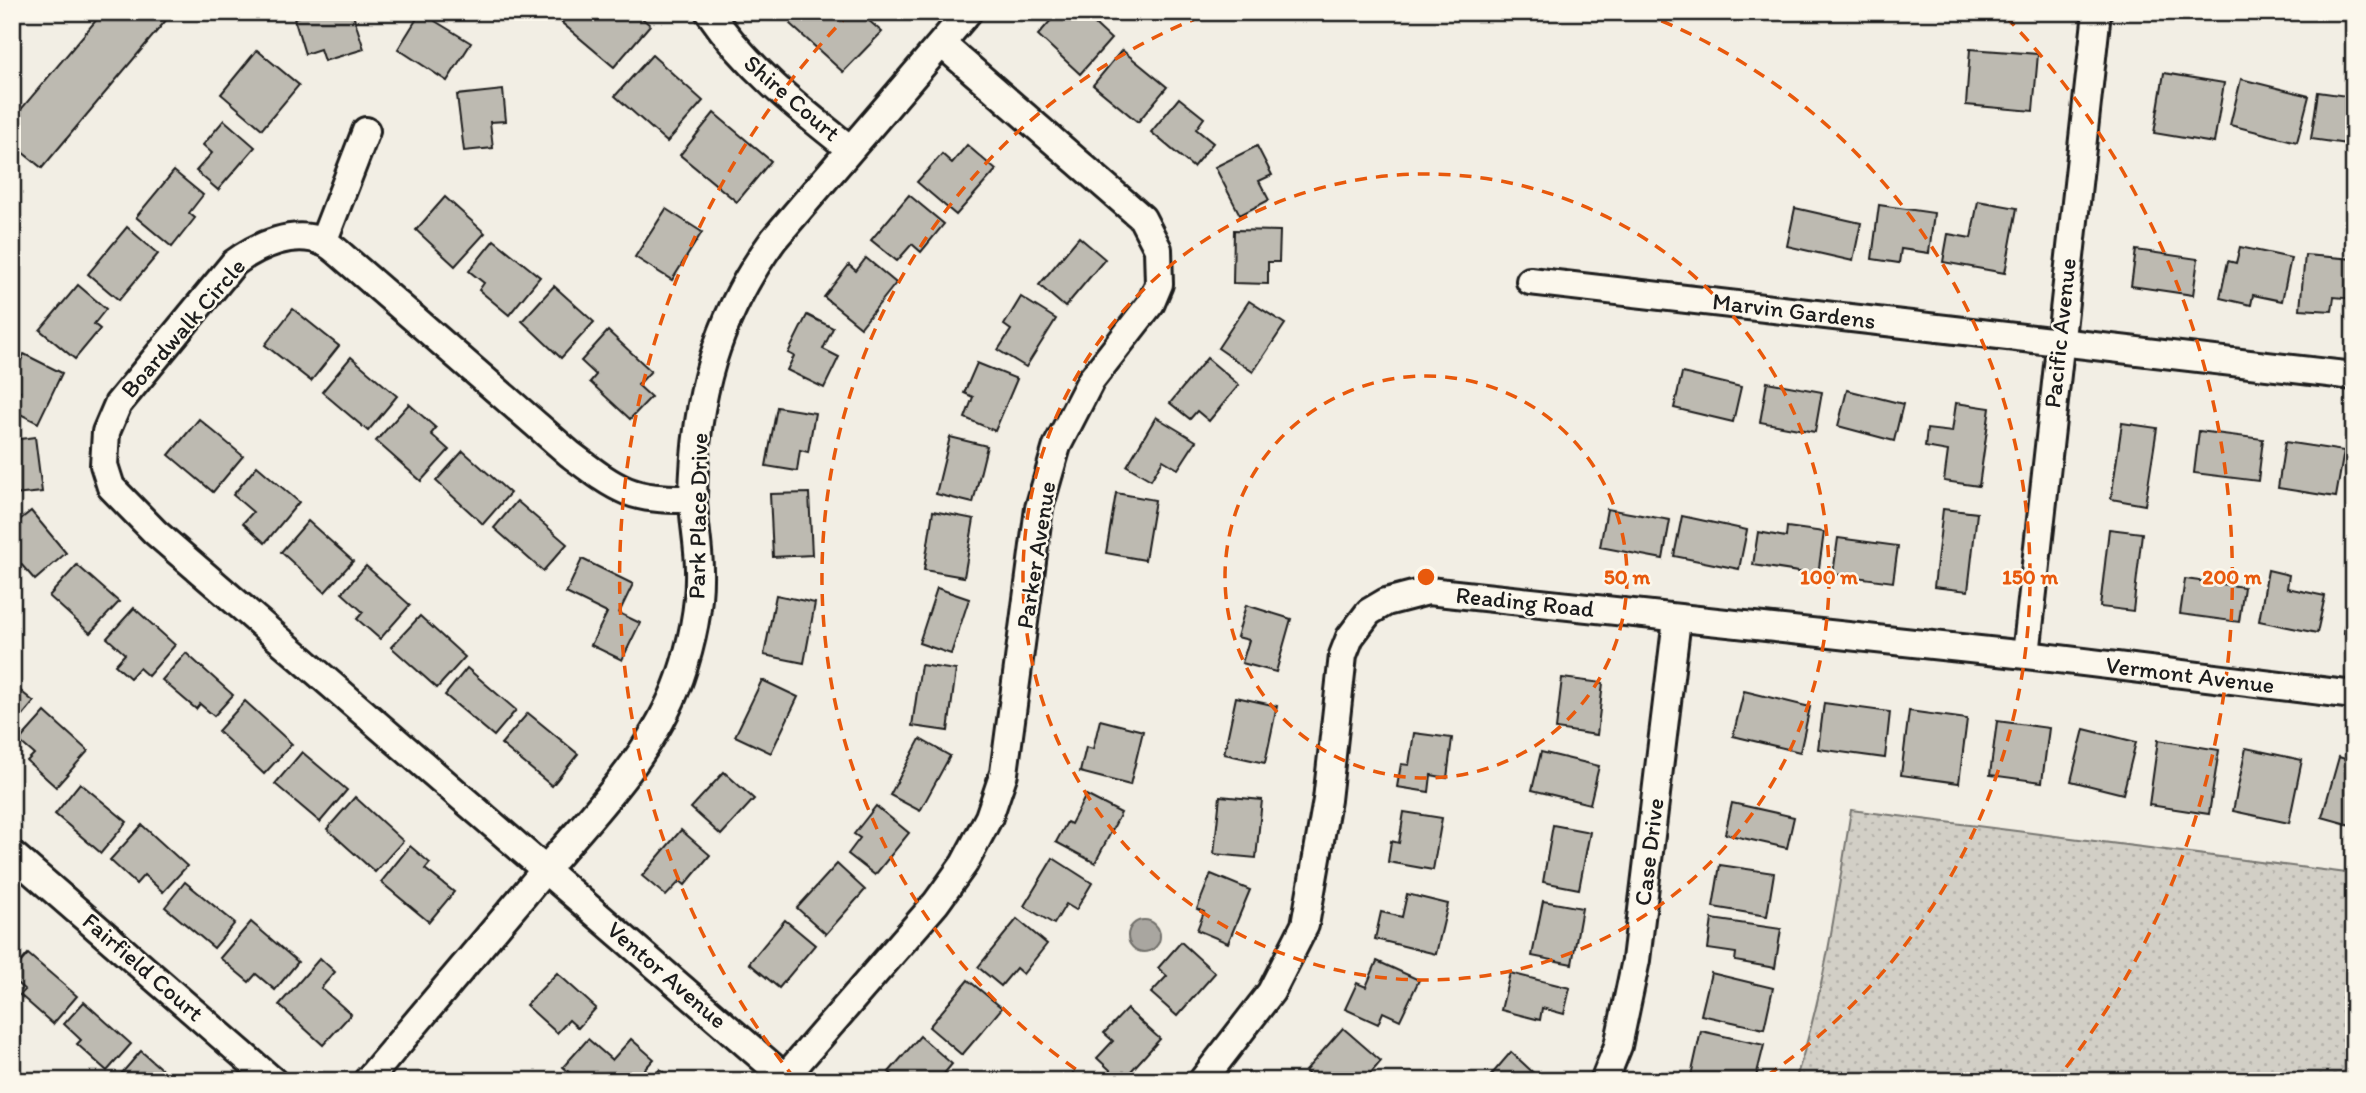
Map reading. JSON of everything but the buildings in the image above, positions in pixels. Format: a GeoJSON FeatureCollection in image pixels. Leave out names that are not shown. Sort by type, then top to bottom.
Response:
{"type":"FeatureCollection","features":[{"type":"Feature","properties":{"kind":"street","name":"Shire Court"},"geometry":{"type":"LineString","coordinates":[[709,12],[742,57],[791,102],[850,149]]}},
{"type":"Feature","properties":{"kind":"street","name":"Park Place Drive"},"geometry":{"type":"LineString","coordinates":[[367,1081],[615,789],[659,728],[680,678],[697,618],[699,569],[693,499],[701,403],[708,370],[722,330],[754,266],[968,12]]}},
{"type":"Feature","properties":{"kind":"street","name":"Pacific Avenue"},"geometry":{"type":"LineString","coordinates":[[2026,655],[2097,12]]}},
{"type":"Feature","properties":{"kind":"street","name":"Parker Avenue"},"geometry":{"type":"LineString","coordinates":[[787,1079],[936,903],[964,864],[989,817],[1004,774],[1039,508],[1057,446],[1091,380],[1150,303],[1159,284],[1158,249],[1142,218],[942,44]]}},
{"type":"Feature","properties":{"kind":"street"},"geometry":{"type":"LineString","coordinates":[[366,131],[323,242],[570,454],[606,481],[628,493],[654,499],[693,499]]}},
{"type":"Feature","properties":{"kind":"street","name":"Boardwalk Circle"},"geometry":{"type":"LineString","coordinates":[[323,242],[294,238],[269,242],[252,249],[234,263],[118,404],[106,432],[104,450],[111,488],[155,532],[545,870]]}},
{"type":"Feature","properties":{"kind":"street","name":"Marvin Gardens"},"geometry":{"type":"LineString","coordinates":[[1530,281],[2059,341]]}},
{"type":"Feature","properties":{"kind":"street"},"geometry":{"type":"LineString","coordinates":[[2059,341],[2354,376]]}},
{"type":"Feature","properties":{"kind":"street","name":"Reading Road"},"geometry":{"type":"LineString","coordinates":[[1202,1081],[1271,992],[1305,925],[1327,800],[1343,655],[1356,627],[1369,612],[1400,596],[1428,591],[2026,655]]}},
{"type":"Feature","properties":{"kind":"street","name":"Case Drive"},"geometry":{"type":"LineString","coordinates":[[1604,1081],[1618,1046],[1636,960],[1677,619]]}},
{"type":"Feature","properties":{"kind":"street","name":"Vermont Avenue"},"geometry":{"type":"LineString","coordinates":[[2026,655],[2354,695]]}},
{"type":"Feature","properties":{"kind":"street","name":"Fairfield Court"},"geometry":{"type":"LineString","coordinates":[[12,854],[273,1081]]}},
{"type":"Feature","properties":{"kind":"street","name":"Ventor Avenue"},"geometry":{"type":"LineString","coordinates":[[545,870],[787,1079]]}},
{"type":"Feature","properties":{"kind":"shaded area"},"geometry":{"type":"Polygon","coordinates":[[[1851,810],[2354,874],[2354,1072],[2334,1081],[1795,1081],[1822,981],[1851,810]]]}},
{"type":"Feature","properties":{"kind":"shaded area"},"geometry":{"type":"Polygon","coordinates":[[[1144,920],[1155,925],[1160,936],[1155,947],[1144,952],[1133,947],[1128,936],[1133,925],[1144,920]]]}}]}
